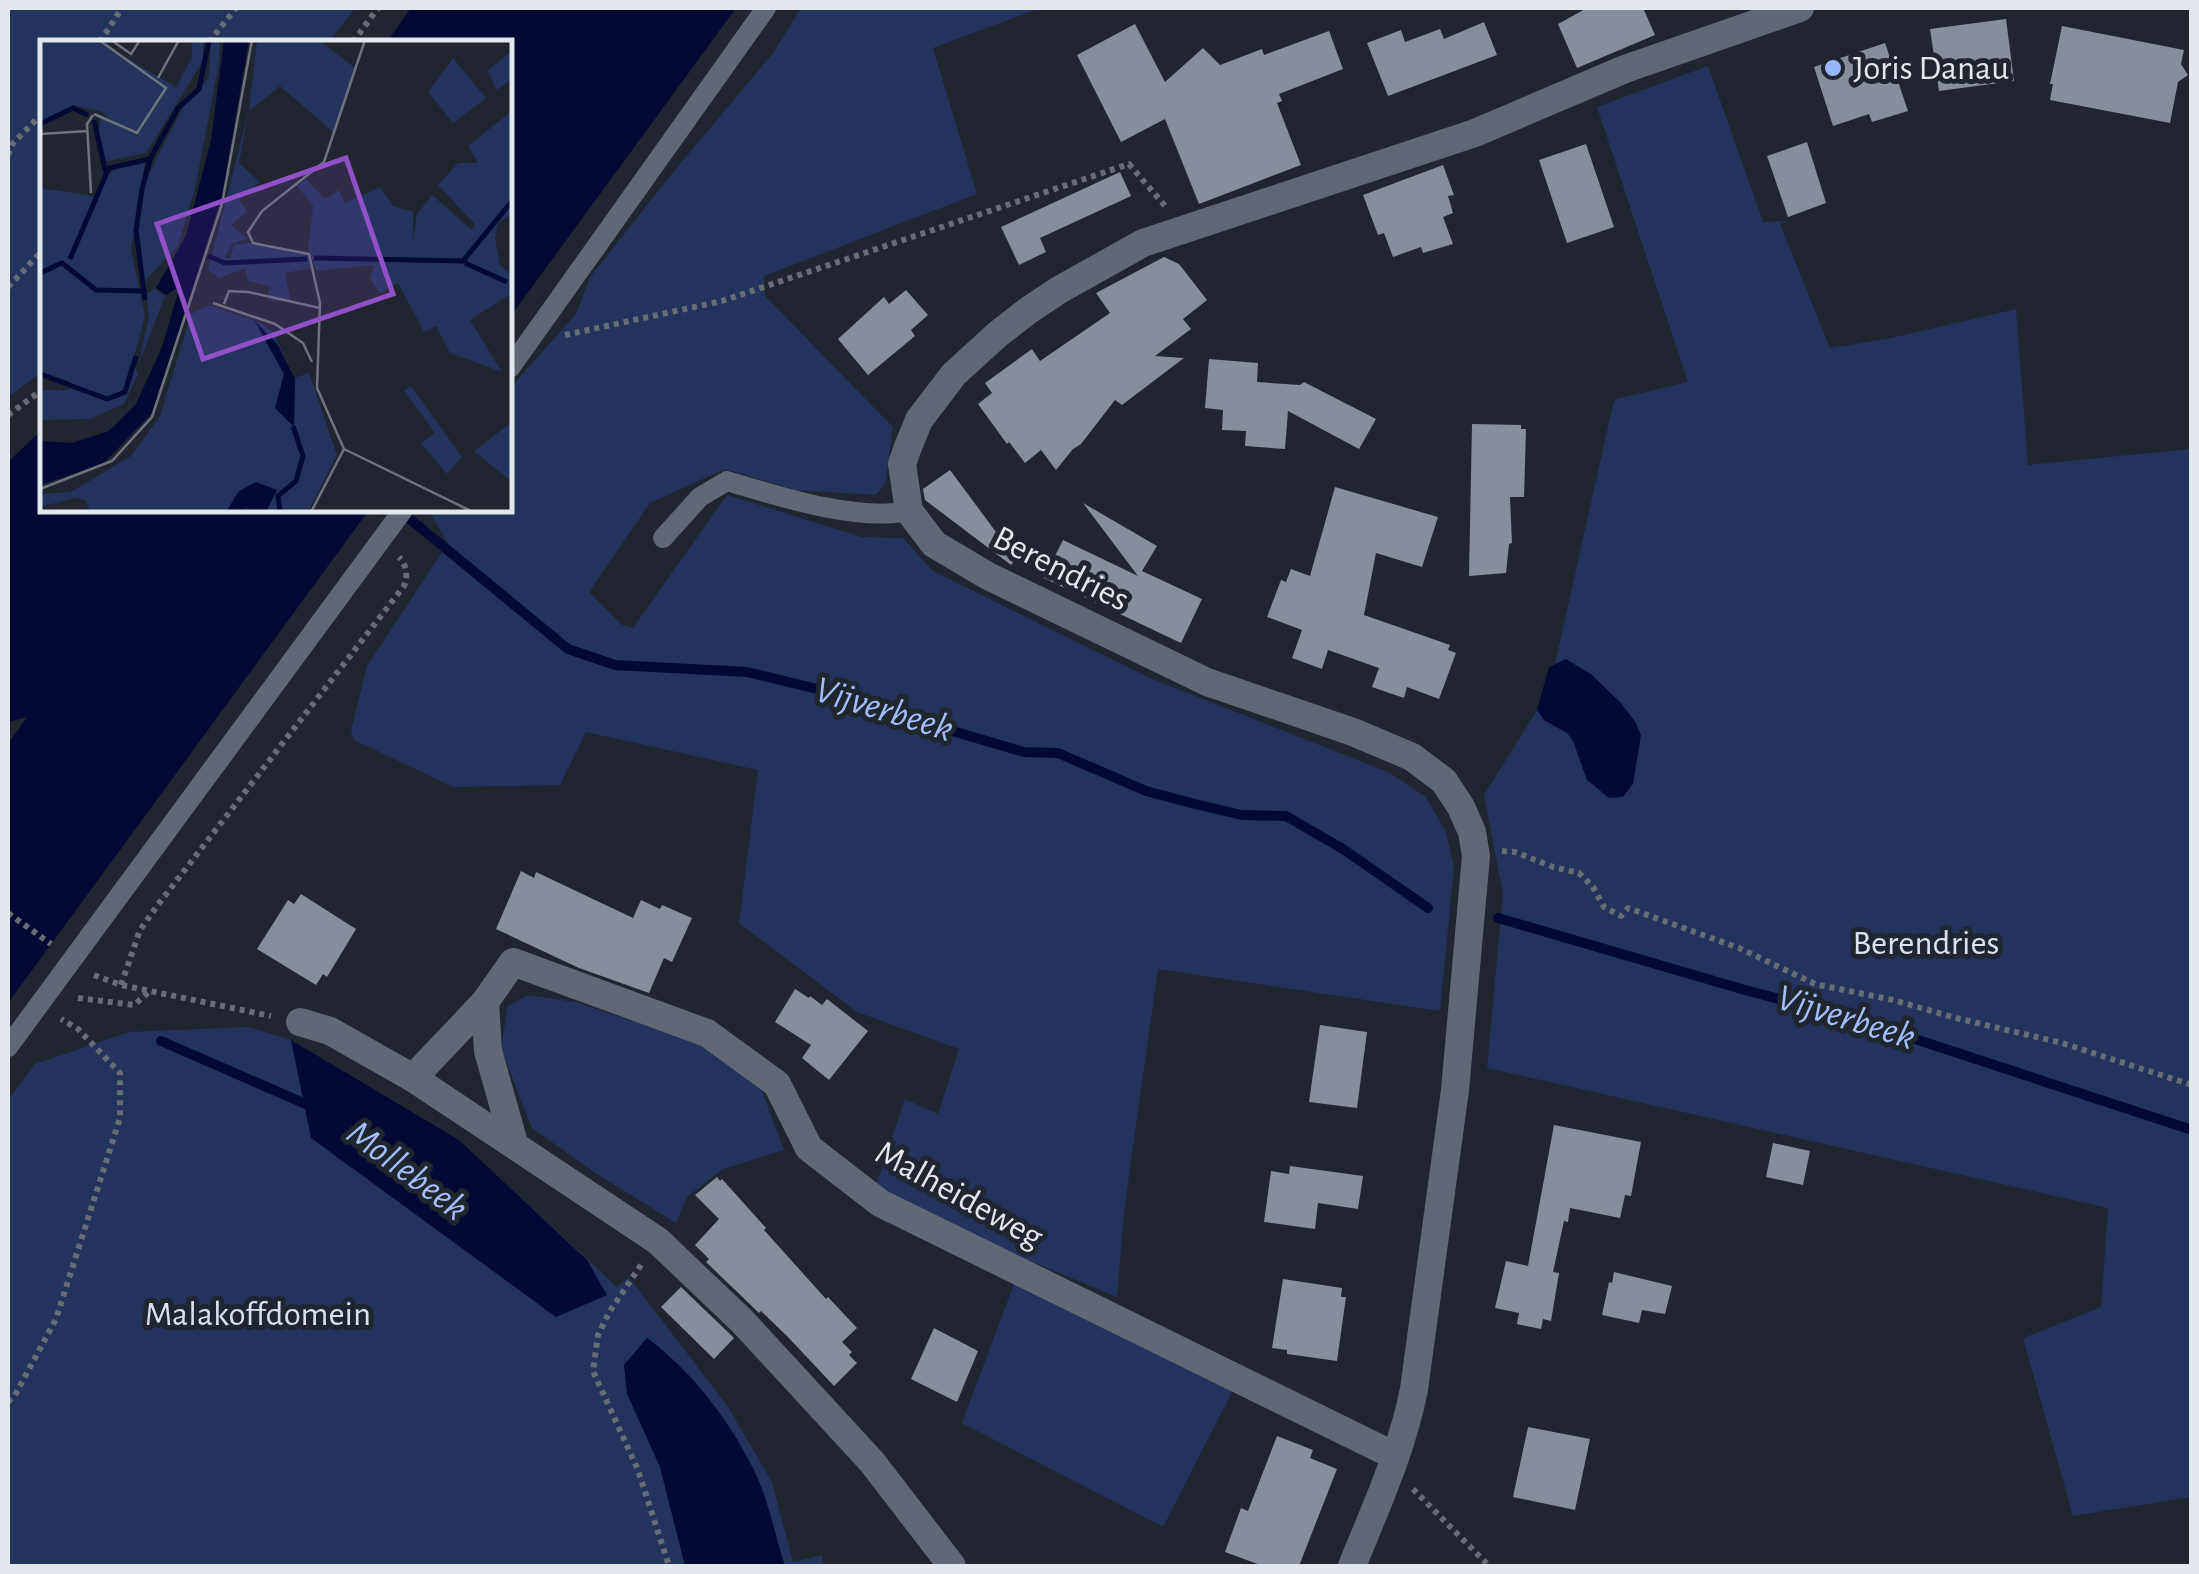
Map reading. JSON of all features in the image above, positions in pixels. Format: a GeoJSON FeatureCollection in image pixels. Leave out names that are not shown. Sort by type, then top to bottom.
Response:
{"type":"FeatureCollection","features":[{"type":"Feature","properties":{"kind":"street"},"geometry":{"type":"LineString","coordinates":[[909,511],[902,464],[919,420],[954,374],[998,334],[1060,290],[1143,244],[1475,133],[1625,69],[1800,8]]}},
{"type":"Feature","properties":{"kind":"street","name":"Berendries"},"geometry":{"type":"LineString","coordinates":[[909,511],[934,544],[1081,622],[1207,682],[1354,732],[1412,757],[1444,781],[1462,807],[1476,856],[1455,1090],[1414,1389],[1392,1466],[1352,1566]]}},
{"type":"Feature","properties":{"kind":"street","name":"Malheideweg"},"geometry":{"type":"LineString","coordinates":[[412,1078],[485,1002],[512,962],[707,1033],[778,1084],[810,1148],[880,1203],[1392,1466]]}},
{"type":"Feature","properties":{"kind":"street"},"geometry":{"type":"LineString","coordinates":[[485,1002],[488,1050],[514,1144]]}},
{"type":"Feature","properties":{"kind":"street"},"geometry":{"type":"LineString","coordinates":[[300,1022],[330,1031],[412,1078],[658,1241],[742,1321],[872,1462],[952,1566]]}},
{"type":"Feature","properties":{"kind":"lane"},"geometry":{"type":"LineString","coordinates":[[512,365],[766,8]]}},
{"type":"Feature","properties":{"kind":"lane"},"geometry":{"type":"LineString","coordinates":[[663,538],[700,496],[727,482],[813,506],[892,514],[909,511]]}},
{"type":"Feature","properties":{"kind":"lane"},"geometry":{"type":"LineString","coordinates":[[8,1046],[401,512]]}},
{"type":"Feature","properties":{"kind":"path"},"geometry":{"type":"LineString","coordinates":[[101,40],[122,8]]}},
{"type":"Feature","properties":{"kind":"path"},"geometry":{"type":"LineString","coordinates":[[211,40],[236,8]]}},
{"type":"Feature","properties":{"kind":"path"},"geometry":{"type":"LineString","coordinates":[[355,40],[378,8]]}},
{"type":"Feature","properties":{"kind":"path"},"geometry":{"type":"LineString","coordinates":[[8,155],[13,143],[40,116]]}},
{"type":"Feature","properties":{"kind":"path"},"geometry":{"type":"LineString","coordinates":[[529,343],[722,301],[1129,164],[1184,229]]}},
{"type":"Feature","properties":{"kind":"path"},"geometry":{"type":"LineString","coordinates":[[8,287],[40,253]]}},
{"type":"Feature","properties":{"kind":"path"},"geometry":{"type":"LineString","coordinates":[[8,414],[40,391]]}},
{"type":"Feature","properties":{"kind":"path"},"geometry":{"type":"LineString","coordinates":[[121,985],[140,930],[157,906],[404,586],[408,577],[402,561],[381,542]]}},
{"type":"Feature","properties":{"kind":"path"},"geometry":{"type":"LineString","coordinates":[[1476,856],[1515,852],[1580,874],[1593,886],[1604,907],[1620,916],[1628,908],[1739,948],[1815,984],[2062,1042],[2192,1085]]}},
{"type":"Feature","properties":{"kind":"path"},"geometry":{"type":"LineString","coordinates":[[8,913],[53,946]]}},
{"type":"Feature","properties":{"kind":"path"},"geometry":{"type":"LineString","coordinates":[[84,968],[121,985],[300,1022]]}},
{"type":"Feature","properties":{"kind":"path"},"geometry":{"type":"LineString","coordinates":[[43,1000],[134,1005],[150,991]]}},
{"type":"Feature","properties":{"kind":"path"},"geometry":{"type":"LineString","coordinates":[[8,1402],[56,1318],[120,1118],[120,1073],[78,1029],[43,1000]]}},
{"type":"Feature","properties":{"kind":"path"},"geometry":{"type":"LineString","coordinates":[[658,1241],[610,1311],[598,1336],[593,1371],[638,1470],[669,1566]]}},
{"type":"Feature","properties":{"kind":"path"},"geometry":{"type":"LineString","coordinates":[[1392,1466],[1489,1566]]}},
{"type":"Feature","properties":{"kind":"green space"},"geometry":{"type":"Polygon","coordinates":[[[8,8],[355,8],[331,40],[40,40],[40,373],[8,397],[8,8]]]}},
{"type":"Feature","properties":{"kind":"green space"},"geometry":{"type":"Polygon","coordinates":[[[801,8],[1040,8],[933,48],[977,194],[764,276],[765,296],[893,427],[885,484],[876,495],[795,490],[725,469],[650,503],[589,592],[622,625],[633,628],[727,495],[862,537],[903,538],[933,571],[1150,678],[1390,773],[1426,797],[1446,832],[1454,867],[1440,1011],[1158,969],[1125,1204],[1117,1297],[1018,1256],[876,1186],[905,1099],[938,1114],[959,1049],[857,1012],[739,923],[758,770],[586,732],[560,785],[453,787],[354,740],[351,731],[367,666],[448,543],[429,512],[512,512],[512,386],[576,314],[590,277],[773,53],[801,8]]]}},
{"type":"Feature","properties":{"kind":"green space"},"geometry":{"type":"Polygon","coordinates":[[[1708,66],[1763,222],[1788,221],[1780,224],[1830,348],[2016,309],[2028,465],[2191,449],[2191,1497],[2073,1516],[2023,1338],[2101,1307],[2108,1208],[1487,1068],[1503,894],[1484,795],[1549,691],[1613,404],[1616,399],[1688,382],[1597,107],[1708,66]]]}},
{"type":"Feature","properties":{"kind":"green space"},"geometry":{"type":"Polygon","coordinates":[[[528,995],[575,1002],[717,1049],[762,1091],[784,1150],[723,1169],[687,1197],[676,1223],[532,1128],[501,1049],[508,1006],[528,995]]]}},
{"type":"Feature","properties":{"kind":"green space","name":"Malakoffdomein"},"geometry":{"type":"Polygon","coordinates":[[[248,1027],[291,1040],[459,1140],[617,1287],[629,1277],[728,1407],[772,1482],[793,1562],[822,1555],[824,1566],[8,1566],[8,1100],[35,1064],[129,1032],[248,1027]]]}},
{"type":"Feature","properties":{"kind":"green space"},"geometry":{"type":"Polygon","coordinates":[[[1014,1284],[1233,1390],[1163,1527],[962,1423],[1014,1284]]]}},
{"type":"Feature","properties":{"kind":"water"},"geometry":{"type":"Polygon","coordinates":[[[411,8],[736,8],[512,314],[512,40],[388,40],[411,8]]]}},
{"type":"Feature","properties":{"kind":"water"},"geometry":{"type":"Polygon","coordinates":[[[40,432],[40,512],[368,512],[8,1003],[8,744],[27,717],[8,722],[8,462],[40,432]]]}},
{"type":"Feature","properties":{"kind":"water"},"geometry":{"type":"Polygon","coordinates":[[[1566,659],[1592,675],[1621,703],[1641,735],[1633,784],[1623,797],[1609,798],[1587,780],[1573,741],[1544,720],[1537,710],[1549,667],[1566,659]]]}},
{"type":"Feature","properties":{"kind":"water"},"geometry":{"type":"Polygon","coordinates":[[[291,1040],[459,1140],[587,1260],[607,1295],[556,1317],[311,1138],[291,1040]]]}},
{"type":"Feature","properties":{"kind":"water"},"geometry":{"type":"Polygon","coordinates":[[[647,1338],[694,1381],[744,1451],[759,1481],[785,1566],[685,1566],[660,1467],[627,1394],[624,1365],[647,1338]]]}},
{"type":"Feature","properties":{"kind":"building"},"geometry":{"type":"Polygon","coordinates":[[[1587,8],[1643,8],[1655,35],[1577,68],[1558,24],[1587,8]]]}},
{"type":"Feature","properties":{"kind":"building"},"geometry":{"type":"Polygon","coordinates":[[[2006,19],[2014,81],[1939,91],[1930,29],[2006,19]]]}},
{"type":"Feature","properties":{"kind":"building"},"geometry":{"type":"Polygon","coordinates":[[[1484,22],[1497,55],[1388,96],[1367,43],[1401,30],[1405,42],[1440,29],[1444,39],[1484,22]]]}},
{"type":"Feature","properties":{"kind":"building"},"geometry":{"type":"Polygon","coordinates":[[[1135,24],[1165,82],[1203,48],[1220,65],[1262,49],[1264,55],[1329,31],[1343,69],[1279,94],[1282,101],[1277,103],[1301,165],[1199,204],[1165,119],[1121,142],[1077,55],[1135,24]]]}},
{"type":"Feature","properties":{"kind":"building"},"geometry":{"type":"Polygon","coordinates":[[[2062,26],[2184,50],[2181,64],[2188,75],[2178,82],[2170,123],[2050,100],[2062,26]]]}},
{"type":"Feature","properties":{"kind":"building"},"geometry":{"type":"Polygon","coordinates":[[[1885,43],[1908,111],[1872,122],[1869,114],[1833,126],[1814,67],[1885,43]]]}},
{"type":"Feature","properties":{"kind":"building"},"geometry":{"type":"Polygon","coordinates":[[[1807,142],[1826,203],[1788,217],[1767,156],[1807,142]]]}},
{"type":"Feature","properties":{"kind":"building"},"geometry":{"type":"Polygon","coordinates":[[[1586,144],[1614,227],[1567,243],[1539,160],[1586,144]]]}},
{"type":"Feature","properties":{"kind":"building"},"geometry":{"type":"Polygon","coordinates":[[[1443,165],[1454,195],[1448,196],[1453,213],[1443,217],[1453,244],[1423,253],[1421,247],[1393,257],[1384,233],[1378,235],[1363,195],[1443,165]]]}},
{"type":"Feature","properties":{"kind":"building"},"geometry":{"type":"Polygon","coordinates":[[[1120,172],[1131,196],[1040,238],[1046,252],[1019,265],[1001,227],[1120,172]]]}},
{"type":"Feature","properties":{"kind":"building"},"geometry":{"type":"Polygon","coordinates":[[[1164,257],[1179,264],[1207,300],[1183,319],[1191,329],[1155,356],[1184,358],[1122,405],[1115,400],[1056,470],[1041,450],[1025,463],[978,404],[992,393],[985,383],[1032,349],[1040,361],[1110,313],[1096,293],[1164,257]]]}},
{"type":"Feature","properties":{"kind":"building"},"geometry":{"type":"Polygon","coordinates":[[[906,290],[928,315],[911,330],[915,336],[868,375],[838,339],[884,297],[889,304],[906,290]]]}},
{"type":"Feature","properties":{"kind":"building"},"geometry":{"type":"Polygon","coordinates":[[[1209,359],[1258,363],[1257,382],[1304,382],[1376,419],[1359,449],[1288,411],[1285,449],[1245,446],[1246,431],[1222,430],[1223,410],[1205,408],[1209,359]]]}},
{"type":"Feature","properties":{"kind":"building"},"geometry":{"type":"Polygon","coordinates":[[[1472,424],[1521,425],[1521,429],[1526,429],[1524,497],[1510,497],[1512,543],[1506,573],[1469,576],[1472,424]]]}},
{"type":"Feature","properties":{"kind":"building"},"geometry":{"type":"Polygon","coordinates":[[[950,470],[1016,559],[1011,565],[925,500],[923,489],[950,470]]]}},
{"type":"Feature","properties":{"kind":"building"},"geometry":{"type":"Polygon","coordinates":[[[1335,487],[1438,517],[1422,567],[1376,553],[1364,615],[1450,645],[1448,650],[1456,653],[1439,699],[1407,687],[1404,698],[1372,687],[1379,668],[1328,650],[1322,669],[1292,658],[1302,630],[1267,617],[1281,580],[1286,582],[1291,569],[1310,576],[1335,487]]]}},
{"type":"Feature","properties":{"kind":"building"},"geometry":{"type":"Polygon","coordinates":[[[1083,503],[1157,546],[1142,571],[1202,599],[1181,643],[1044,578],[1063,540],[1138,576],[1083,503]]]}},
{"type":"Feature","properties":{"kind":"building"},"geometry":{"type":"Polygon","coordinates":[[[521,871],[534,878],[536,872],[633,918],[641,900],[692,918],[672,962],[664,958],[649,993],[579,968],[496,929],[521,871]]]}},
{"type":"Feature","properties":{"kind":"building"},"geometry":{"type":"Polygon","coordinates":[[[301,894],[356,929],[327,977],[323,974],[316,985],[257,949],[288,900],[294,904],[301,894]]]}},
{"type":"Feature","properties":{"kind":"building"},"geometry":{"type":"Polygon","coordinates":[[[795,989],[822,1005],[827,999],[868,1031],[829,1080],[802,1058],[811,1045],[775,1022],[795,989]]]}},
{"type":"Feature","properties":{"kind":"building"},"geometry":{"type":"Polygon","coordinates":[[[1320,1025],[1367,1032],[1357,1108],[1309,1102],[1320,1025]]]}},
{"type":"Feature","properties":{"kind":"building"},"geometry":{"type":"Polygon","coordinates":[[[1554,1125],[1641,1142],[1631,1196],[1625,1195],[1620,1218],[1570,1208],[1553,1272],[1559,1273],[1551,1321],[1543,1319],[1541,1329],[1517,1324],[1519,1313],[1495,1308],[1506,1261],[1528,1266],[1554,1125]]]}},
{"type":"Feature","properties":{"kind":"building"},"geometry":{"type":"Polygon","coordinates":[[[1773,1143],[1810,1151],[1803,1185],[1766,1177],[1773,1143]]]}},
{"type":"Feature","properties":{"kind":"building"},"geometry":{"type":"Polygon","coordinates":[[[1290,1166],[1363,1176],[1358,1209],[1318,1203],[1315,1229],[1264,1222],[1271,1171],[1289,1174],[1290,1166]]]}},
{"type":"Feature","properties":{"kind":"building"},"geometry":{"type":"Polygon","coordinates":[[[717,1177],[826,1299],[857,1328],[842,1342],[857,1363],[834,1386],[787,1336],[706,1262],[709,1259],[695,1245],[719,1219],[695,1195],[717,1177]]]}},
{"type":"Feature","properties":{"kind":"building"},"geometry":{"type":"Polygon","coordinates":[[[1614,1272],[1672,1286],[1665,1314],[1642,1310],[1639,1323],[1602,1315],[1614,1272]]]}},
{"type":"Feature","properties":{"kind":"building"},"geometry":{"type":"Polygon","coordinates":[[[1283,1279],[1342,1288],[1341,1297],[1346,1297],[1337,1361],[1272,1348],[1283,1279]]]}},
{"type":"Feature","properties":{"kind":"building"},"geometry":{"type":"Polygon","coordinates":[[[681,1287],[734,1338],[714,1359],[661,1307],[681,1287]]]}},
{"type":"Feature","properties":{"kind":"building"},"geometry":{"type":"Polygon","coordinates":[[[934,1328],[978,1351],[957,1402],[911,1379],[934,1328]]]}},
{"type":"Feature","properties":{"kind":"building"},"geometry":{"type":"Polygon","coordinates":[[[1528,1427],[1590,1439],[1575,1510],[1513,1497],[1528,1427]]]}},
{"type":"Feature","properties":{"kind":"building"},"geometry":{"type":"Polygon","coordinates":[[[1277,1436],[1313,1450],[1310,1458],[1337,1469],[1299,1566],[1263,1566],[1225,1552],[1241,1508],[1248,1511],[1277,1436]]]}},
{"type":"Feature","properties":{"kind":"waterway","name":"Vijverbeek"},"geometry":{"type":"LineString","coordinates":[[411,520],[568,649],[615,665],[747,672],[830,692],[853,709],[884,711],[1024,752],[1058,753],[1146,791],[1242,815],[1286,816],[1343,849],[1428,908]]}},
{"type":"Feature","properties":{"kind":"waterway","name":"Vijverbeek"},"geometry":{"type":"LineString","coordinates":[[1498,918],[1851,1018],[2192,1130]]}},
{"type":"Feature","properties":{"kind":"waterway","name":"Mollebeek"},"geometry":{"type":"LineString","coordinates":[[161,1041],[317,1109]]}},
{"type":"Feature","properties":{"kind":"place","name":"Joris Danau"},"geometry":{"type":"Point","coordinates":[1833,68]}}]}
